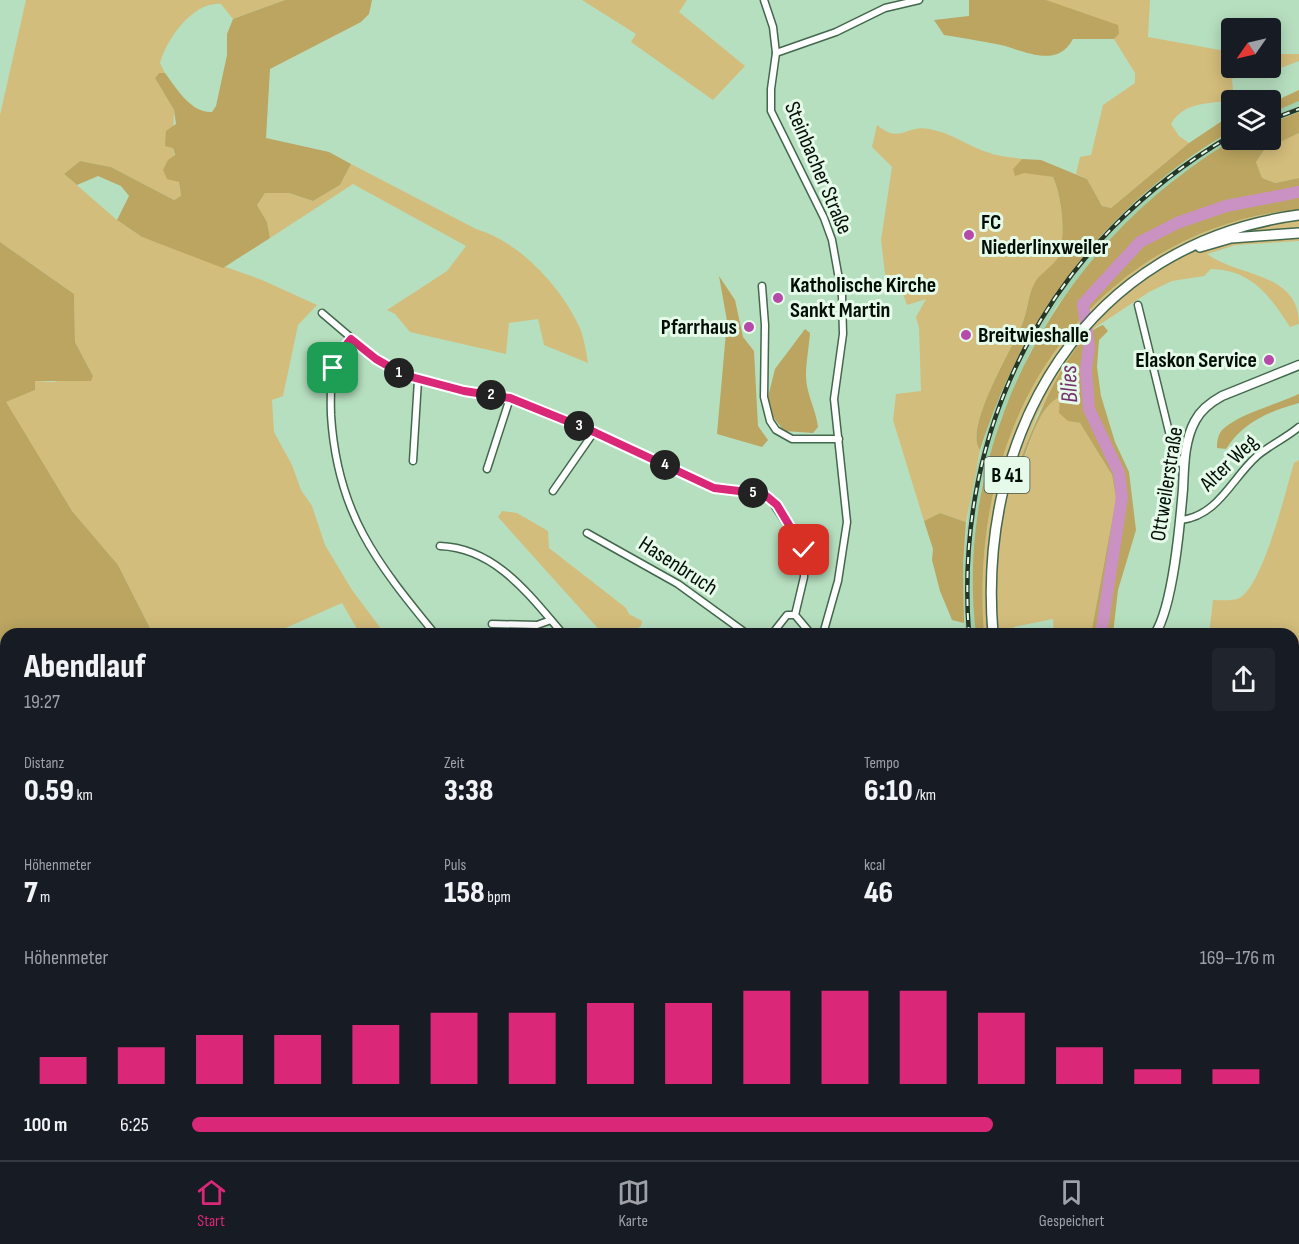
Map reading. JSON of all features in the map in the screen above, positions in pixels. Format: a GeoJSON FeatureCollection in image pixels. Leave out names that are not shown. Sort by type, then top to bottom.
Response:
{"type":"FeatureCollection","features":[{"type":"Feature","properties":{"kind":"highway","name":"B 41"},"geometry":{"type":"LineString","coordinates":[[993,628],[993,554],[1004,487],[1016,447],[1035,401],[1079,331],[1108,302],[1145,272],[1188,246],[1240,227],[1299,215]]}},
{"type":"Feature","properties":{"kind":"highway"},"geometry":{"type":"LineString","coordinates":[[1108,302],[1174,258],[1204,245],[1231,238],[1299,233]]}},
{"type":"Feature","properties":{"kind":"main road","name":"Ottweilerstraße"},"geometry":{"type":"LineString","coordinates":[[1157,628],[1168,591],[1180,520],[1184,466],[1195,420],[1211,402],[1299,365]]}},
{"type":"Feature","properties":{"kind":"street","name":"Steinbacher Straße"},"geometry":{"type":"LineString","coordinates":[[764,0],[773,27],[776,53],[771,89],[771,111],[824,218],[838,268],[843,317],[834,397],[847,522],[838,581],[825,628]]}},
{"type":"Feature","properties":{"kind":"street"},"geometry":{"type":"LineString","coordinates":[[776,53],[836,32],[885,8],[919,0]]}},
{"type":"Feature","properties":{"kind":"street"},"geometry":{"type":"LineString","coordinates":[[762,286],[765,325],[764,397],[770,421],[776,430],[792,438],[839,439]]}},
{"type":"Feature","properties":{"kind":"street"},"geometry":{"type":"LineString","coordinates":[[1138,305],[1170,436],[1177,457],[1184,466]]}},
{"type":"Feature","properties":{"kind":"street"},"geometry":{"type":"LineString","coordinates":[[321,314],[384,364],[418,380],[510,398],[594,432],[714,488],[769,496],[804,550],[801,593],[795,615]]}},
{"type":"Feature","properties":{"kind":"street"},"geometry":{"type":"LineString","coordinates":[[351,339],[338,355],[330,388],[335,447],[346,502],[370,550],[430,628]]}},
{"type":"Feature","properties":{"kind":"street"},"geometry":{"type":"LineString","coordinates":[[413,461],[418,380]]}},
{"type":"Feature","properties":{"kind":"street"},"geometry":{"type":"LineString","coordinates":[[487,469],[510,398]]}},
{"type":"Feature","properties":{"kind":"street","name":"Alter Weg"},"geometry":{"type":"LineString","coordinates":[[1180,520],[1197,514],[1223,498],[1256,458],[1299,427]]}},
{"type":"Feature","properties":{"kind":"street"},"geometry":{"type":"LineString","coordinates":[[553,491],[594,432]]}},
{"type":"Feature","properties":{"kind":"street","name":"Hasenbruch"},"geometry":{"type":"LineString","coordinates":[[587,533],[678,584],[739,628]]}},
{"type":"Feature","properties":{"kind":"street"},"geometry":{"type":"LineString","coordinates":[[440,546],[469,552],[503,570],[557,628]]}},
{"type":"Feature","properties":{"kind":"street"},"geometry":{"type":"LineString","coordinates":[[777,628],[787,615],[795,615],[806,628]]}},
{"type":"Feature","properties":{"kind":"street"},"geometry":{"type":"LineString","coordinates":[[492,624],[537,625],[551,621]]}},
{"type":"Feature","properties":{"kind":"shaded area"},"geometry":{"type":"Polygon","coordinates":[[[26,0],[285,0],[233,19],[221,4],[201,8],[183,23],[169,43],[160,63],[165,73],[159,73],[155,78],[174,110],[173,148],[181,196],[174,200],[111,167],[80,161],[64,174],[117,220],[142,237],[262,280],[317,305],[298,325],[283,396],[272,400],[274,432],[292,465],[301,490],[312,506],[325,545],[352,590],[380,628],[357,628],[342,603],[286,628],[150,628],[118,565],[72,511],[5,402],[35,390],[35,381],[52,382],[93,376],[75,342],[74,294],[0,242],[0,115],[26,0]]]}},
{"type":"Feature","properties":{"kind":"shaded area"},"geometry":{"type":"Polygon","coordinates":[[[285,0],[372,0],[369,14],[361,22],[270,69],[266,138],[329,152],[351,164],[340,185],[313,201],[289,193],[265,193],[257,205],[267,222],[270,238],[223,268],[142,237],[117,220],[129,196],[121,186],[98,176],[77,185],[64,174],[80,161],[111,167],[174,200],[181,196],[179,182],[167,179],[163,170],[168,160],[175,155],[173,148],[165,146],[166,131],[176,124],[174,110],[155,78],[159,73],[165,73],[180,93],[197,109],[212,112],[216,106],[227,55],[227,34],[233,19],[285,0]]]}},
{"type":"Feature","properties":{"kind":"shaded area"},"geometry":{"type":"Polygon","coordinates":[[[582,0],[687,0],[679,12],[745,66],[713,100],[631,42],[636,34],[582,0]]]}},
{"type":"Feature","properties":{"kind":"shaded area"},"geometry":{"type":"Polygon","coordinates":[[[969,0],[1046,0],[1118,25],[1119,34],[1114,39],[1073,39],[1066,48],[1050,56],[1040,56],[1001,45],[944,35],[934,20],[969,16],[969,0]]]}},
{"type":"Feature","properties":{"kind":"shaded area"},"geometry":{"type":"Polygon","coordinates":[[[1046,0],[1150,0],[1148,37],[1221,50],[1221,78],[1235,78],[1232,79],[1233,90],[1221,90],[1221,102],[1200,104],[1177,116],[1171,124],[1179,136],[1189,143],[1111,208],[1102,206],[1087,179],[1076,174],[1080,157],[1091,155],[1103,105],[1135,83],[1135,73],[1114,39],[1119,34],[1046,0]]]}},
{"type":"Feature","properties":{"kind":"shaded area"},"geometry":{"type":"Polygon","coordinates":[[[1281,54],[1299,54],[1299,61],[1281,68],[1281,54]]]}},
{"type":"Feature","properties":{"kind":"shaded area"},"geometry":{"type":"Polygon","coordinates":[[[1299,90],[1299,101],[1281,109],[1281,98],[1299,90]]]}},
{"type":"Feature","properties":{"kind":"shaded area"},"geometry":{"type":"Polygon","coordinates":[[[1299,101],[1299,112],[1281,119],[1281,109],[1299,101]]]}},
{"type":"Feature","properties":{"kind":"shaded area"},"geometry":{"type":"Polygon","coordinates":[[[1299,112],[1299,133],[1281,142],[1281,119],[1299,112]]]}},
{"type":"Feature","properties":{"kind":"shaded area"},"geometry":{"type":"Polygon","coordinates":[[[1221,122],[1221,138],[1187,160],[1146,192],[1075,266],[1046,308],[1020,353],[998,400],[980,450],[977,440],[978,425],[983,408],[1021,327],[1034,284],[1057,259],[1062,241],[1061,206],[1053,177],[1024,173],[1015,176],[1013,169],[1022,159],[1041,160],[1087,179],[1102,206],[1111,208],[1189,143],[1221,122]]]}},
{"type":"Feature","properties":{"kind":"shaded area"},"geometry":{"type":"Polygon","coordinates":[[[877,125],[885,131],[898,134],[921,128],[938,131],[982,150],[1022,159],[1014,169],[1053,177],[1059,195],[1063,230],[1060,251],[1055,262],[1035,284],[1021,327],[983,408],[978,425],[977,440],[980,450],[966,522],[940,513],[924,521],[893,420],[896,394],[921,391],[919,328],[916,317],[926,299],[907,305],[899,283],[885,274],[881,240],[892,167],[872,147],[877,125]]]}},
{"type":"Feature","properties":{"kind":"shaded area"},"geometry":{"type":"Polygon","coordinates":[[[1299,133],[1299,178],[1275,183],[1262,178],[1256,162],[1264,150],[1281,150],[1281,142],[1299,133]]]}},
{"type":"Feature","properties":{"kind":"shaded area"},"geometry":{"type":"Polygon","coordinates":[[[1221,138],[1221,150],[1169,185],[1106,244],[1056,307],[1031,350],[1001,419],[981,490],[973,565],[976,628],[965,628],[963,565],[971,488],[991,415],[1022,346],[1061,284],[1114,222],[1162,177],[1221,138]]]}},
{"type":"Feature","properties":{"kind":"shaded area"},"geometry":{"type":"Polygon","coordinates":[[[1221,148],[1221,150],[1264,150],[1256,162],[1262,178],[1275,183],[1299,178],[1299,210],[1240,220],[1203,233],[1167,250],[1150,260],[1106,294],[1069,333],[1039,376],[1015,423],[998,473],[987,525],[983,579],[984,628],[976,628],[973,572],[978,511],[991,451],[1012,393],[1039,337],[1072,286],[1112,238],[1156,195],[1197,163],[1221,148]]]}},
{"type":"Feature","properties":{"kind":"shaded area"},"geometry":{"type":"Polygon","coordinates":[[[351,164],[476,229],[492,235],[523,255],[550,281],[571,311],[585,344],[588,363],[544,345],[538,319],[509,323],[506,354],[410,332],[395,314],[387,310],[447,271],[466,246],[353,184],[270,238],[267,222],[257,205],[265,193],[289,193],[313,201],[340,185],[351,164]]]}},
{"type":"Feature","properties":{"kind":"shaded area"},"geometry":{"type":"Polygon","coordinates":[[[1299,210],[1299,241],[1236,245],[1207,254],[1278,285],[1289,294],[1296,307],[1299,324],[1290,327],[1267,295],[1238,274],[1211,269],[1204,276],[1172,281],[1149,292],[1096,327],[1073,353],[1037,415],[1016,475],[1038,421],[1051,403],[1060,397],[1073,422],[1080,423],[1112,475],[1116,499],[1092,628],[1054,628],[1053,619],[1014,628],[984,628],[983,579],[987,525],[998,473],[1015,423],[1039,376],[1069,333],[1106,294],[1150,260],[1167,250],[1222,226],[1279,212],[1299,210]]]}},
{"type":"Feature","properties":{"kind":"shaded area"},"geometry":{"type":"Polygon","coordinates":[[[0,242],[74,294],[75,342],[93,376],[91,381],[35,381],[35,390],[6,402],[72,511],[118,565],[150,628],[0,628],[0,242]]]}},
{"type":"Feature","properties":{"kind":"shaded area"},"geometry":{"type":"Polygon","coordinates":[[[719,276],[735,300],[743,337],[754,351],[758,426],[768,440],[762,447],[717,434],[727,321],[719,276]]]}},
{"type":"Feature","properties":{"kind":"shaded area"},"geometry":{"type":"Polygon","coordinates":[[[1103,325],[1108,331],[1099,340],[1097,367],[1101,396],[1115,442],[1129,472],[1136,530],[1118,590],[1114,628],[1092,628],[1116,499],[1112,475],[1080,423],[1068,421],[1059,413],[1060,397],[1051,402],[1038,421],[1015,478],[1028,441],[1050,392],[1062,369],[1090,333],[1103,325]]]}},
{"type":"Feature","properties":{"kind":"shaded area"},"geometry":{"type":"Polygon","coordinates":[[[805,329],[810,333],[806,383],[818,427],[813,433],[784,431],[770,413],[768,397],[775,369],[805,329]]]}},
{"type":"Feature","properties":{"kind":"shaded area"},"geometry":{"type":"Polygon","coordinates":[[[1299,394],[1299,403],[1258,419],[1240,432],[1226,449],[1217,448],[1222,430],[1229,424],[1299,394]]]}},
{"type":"Feature","properties":{"kind":"shaded area"},"geometry":{"type":"Polygon","coordinates":[[[1299,460],[1299,628],[1210,628],[1213,600],[1237,599],[1246,592],[1255,578],[1272,538],[1294,463],[1299,460]]]}},
{"type":"Feature","properties":{"kind":"shaded area"},"geometry":{"type":"Polygon","coordinates":[[[502,511],[517,513],[548,531],[549,548],[626,608],[629,614],[642,621],[641,626],[638,628],[598,628],[498,517],[502,511]]]}},
{"type":"Feature","properties":{"kind":"shaded area"},"geometry":{"type":"Polygon","coordinates":[[[940,513],[966,522],[963,565],[964,623],[952,620],[940,591],[932,560],[933,549],[924,521],[940,513]]]}},
{"type":"Feature","properties":{"kind":"waterway","name":"Blies"},"geometry":{"type":"LineString","coordinates":[[1102,628],[1122,497],[1119,473],[1089,409],[1086,369],[1089,348],[1083,304],[1140,242],[1177,223],[1226,206],[1299,192]]}},
{"type":"Feature","properties":{"kind":"railway"},"geometry":{"type":"LineString","coordinates":[[1281,116],[1299,109]]}},
{"type":"Feature","properties":{"kind":"railway"},"geometry":{"type":"LineString","coordinates":[[969,628],[968,557],[978,483],[997,412],[1026,346],[1065,284],[1112,228],[1168,178],[1221,142]]}},
{"type":"Feature","properties":{"kind":"place","name":"FC Niederlinxweiler"},"geometry":{"type":"Point","coordinates":[969,235]}},
{"type":"Feature","properties":{"kind":"place","name":"Katholische Kirche Sankt Martin"},"geometry":{"type":"Point","coordinates":[778,298]}},
{"type":"Feature","properties":{"kind":"place","name":"Pfarrhaus"},"geometry":{"type":"Point","coordinates":[749,327]}},
{"type":"Feature","properties":{"kind":"place","name":"Breitwieshalle"},"geometry":{"type":"Point","coordinates":[966,335]}},
{"type":"Feature","properties":{"kind":"place","name":"Elaskon Service"},"geometry":{"type":"Point","coordinates":[1269,360]}},
{"type":"Feature","properties":{"kind":"route"},"geometry":{"type":"LineString","coordinates":[[333,368],[342,348],[351,339],[376,359],[404,375],[464,391],[510,398],[594,432],[714,488],[764,494],[777,505],[804,550]]}}]}
